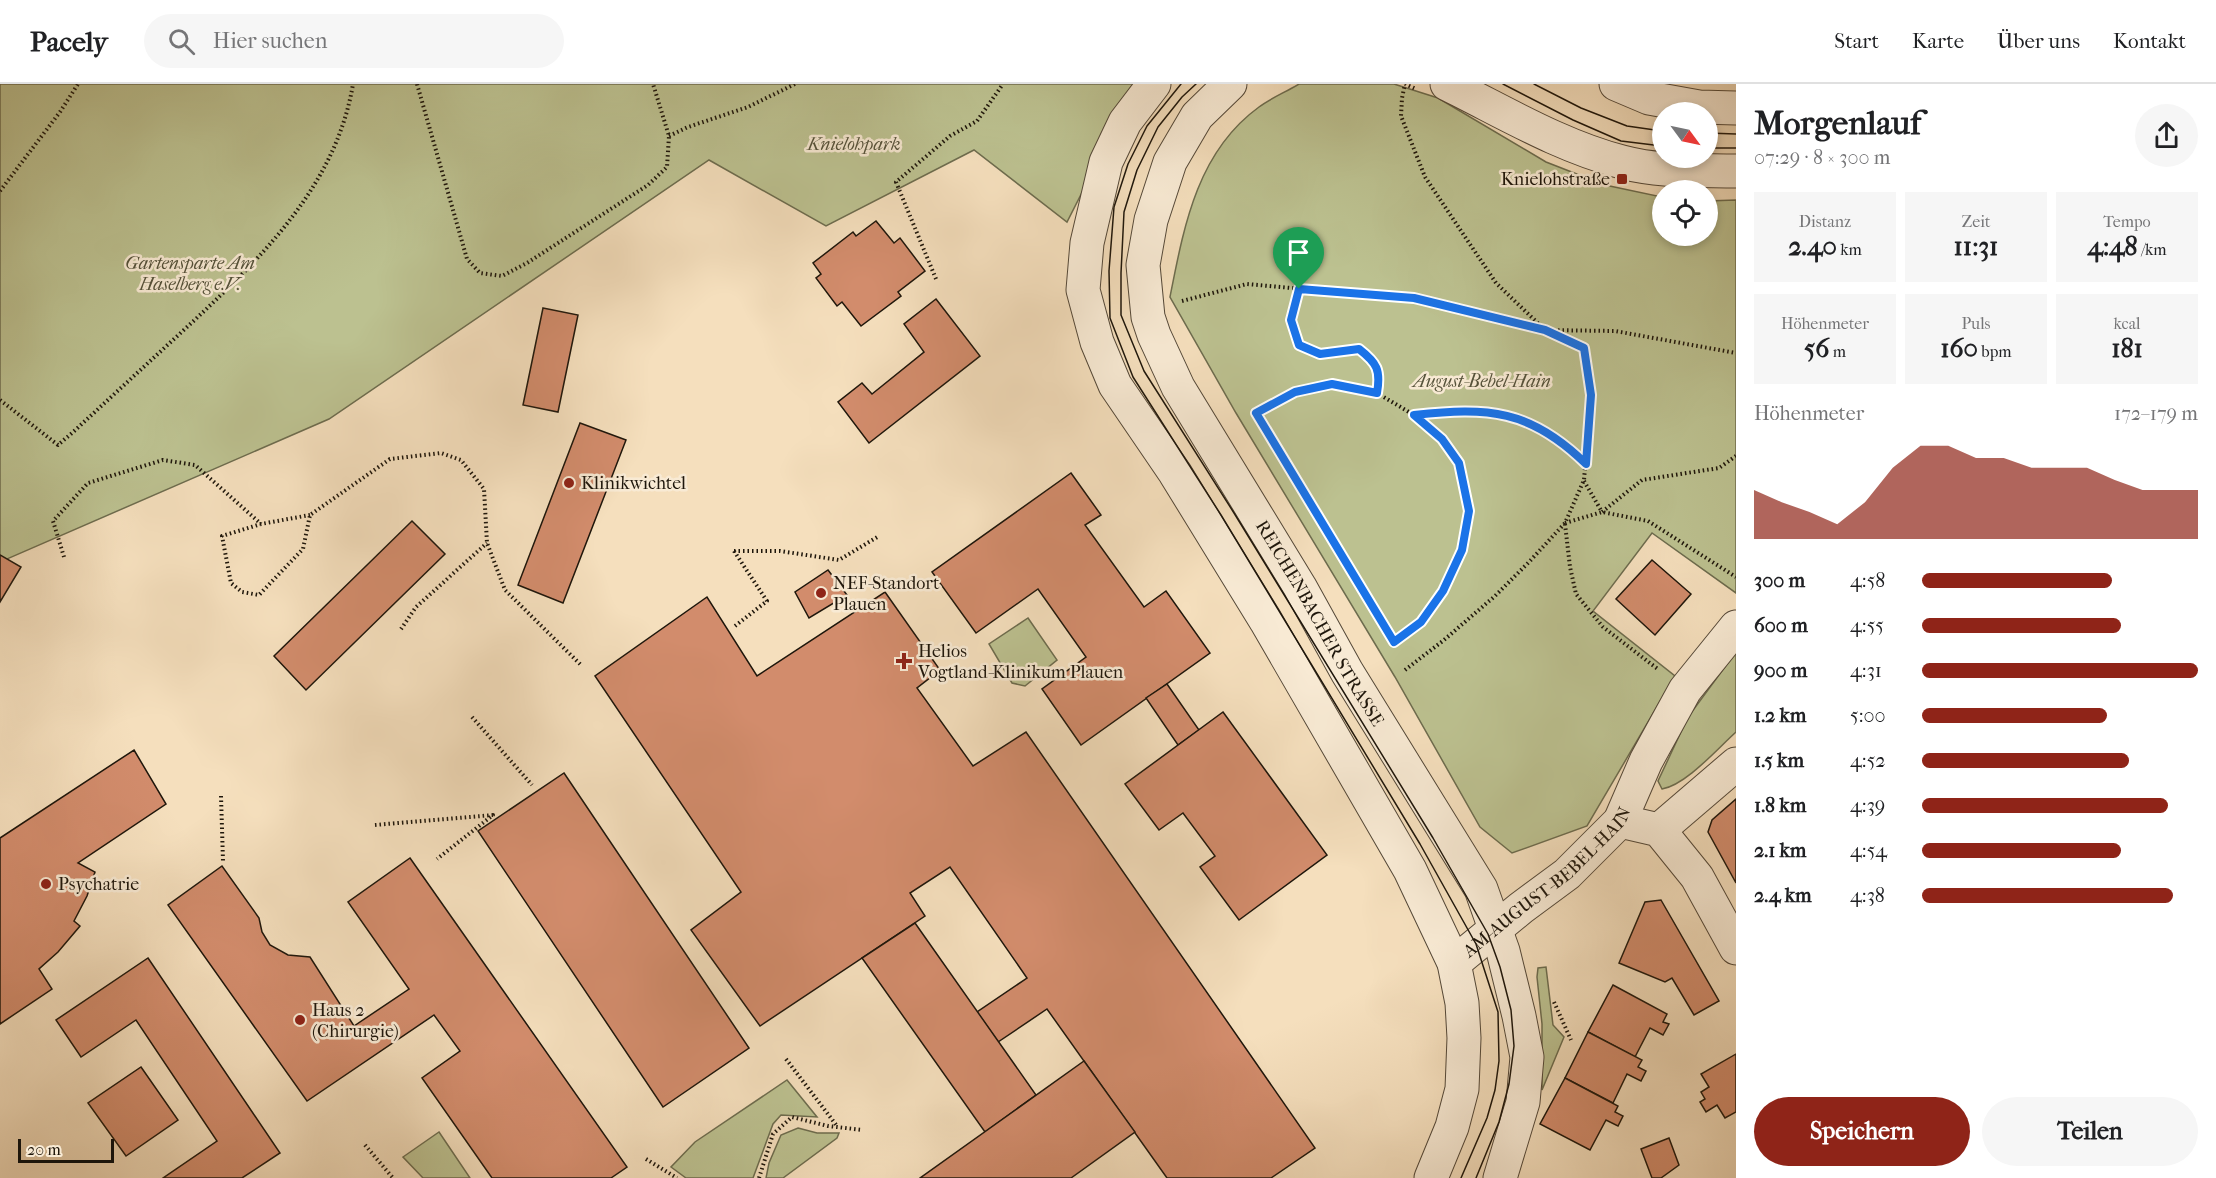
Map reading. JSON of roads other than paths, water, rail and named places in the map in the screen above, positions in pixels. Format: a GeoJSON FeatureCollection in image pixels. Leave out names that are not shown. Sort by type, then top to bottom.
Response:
{"type":"FeatureCollection","features":[{"type":"Feature","properties":{"kind":"street"},"geometry":{"type":"LineString","coordinates":[[1154,84],[1125,122],[1106,162],[1087,243],[1083,290],[1097,342],[1115,385],[1175,473],[1266,621],[1404,861],[1454,963],[1462,1003],[1464,1038],[1462,1089],[1452,1127],[1431,1178]]}},
{"type":"Feature","properties":{"kind":"street","name":"REICHENBACHER STRASSE"},"geometry":{"type":"LineString","coordinates":[[1230,84],[1197,117],[1170,162],[1151,220],[1143,265],[1145,302],[1154,335],[1178,387],[1300,587],[1347,672],[1481,890],[1495,928],[1519,1017],[1527,1057],[1523,1102],[1497,1171]]}},
{"type":"Feature","properties":{"kind":"street"},"geometry":{"type":"LineString","coordinates":[[1616,84],[1649,98],[1699,106],[1736,108]]}},
{"type":"Feature","properties":{"kind":"street"},"geometry":{"type":"LineString","coordinates":[[1434,87],[1565,142],[1623,162],[1669,169],[1736,171]]}},
{"type":"Feature","properties":{"kind":"street","name":"AM-AUGUST-BEBEL-HAIN"},"geometry":{"type":"LineString","coordinates":[[1454,963],[1495,928],[1567,874],[1625,808],[1685,690],[1736,627]]}},
{"type":"Feature","properties":{"kind":"street"},"geometry":{"type":"LineString","coordinates":[[1659,830],[1736,764]]}},
{"type":"Feature","properties":{"kind":"street"},"geometry":{"type":"LineString","coordinates":[[1625,808],[1659,830],[1697,877],[1736,948]]}},
{"type":"Feature","properties":{"kind":"street"},"geometry":{"type":"LineString","coordinates":[[1452,1127],[1454,1178]]}},
{"type":"Feature","properties":{"kind":"tram line"},"geometry":{"type":"LineString","coordinates":[[1181,84],[1147,126],[1128,164],[1114,207],[1109,271],[1110,318],[1133,377],[1221,515],[1420,844],[1476,944],[1498,1012],[1499,1061],[1495,1090],[1487,1118],[1461,1178]]}},
{"type":"Feature","properties":{"kind":"tram line"},"geometry":{"type":"LineString","coordinates":[[1196,84],[1182,97],[1158,127],[1137,170],[1124,212],[1121,315],[1144,371],[1234,513],[1433,838],[1488,934],[1500,967],[1511,1010],[1514,1046],[1509,1084],[1499,1122],[1476,1178]]}},
{"type":"Feature","properties":{"kind":"tram line"},"geometry":{"type":"LineString","coordinates":[[1503,84],[1573,120],[1621,141],[1652,145]]}},
{"type":"Feature","properties":{"kind":"tram line"},"geometry":{"type":"LineString","coordinates":[[1534,84],[1581,108],[1627,126],[1652,130]]}},
{"type":"Feature","properties":{"kind":"tram line"},"geometry":{"type":"LineString","coordinates":[[1718,133],[1736,134]]}},
{"type":"Feature","properties":{"kind":"tram line"},"geometry":{"type":"LineString","coordinates":[[1718,148],[1736,148]]}},
{"type":"Feature","properties":{"kind":"place","name":"Knielohstraße"},"geometry":{"type":"Point","coordinates":[1622,179]}},
{"type":"Feature","properties":{"kind":"place","name":"Klinikwichtel"},"geometry":{"type":"Point","coordinates":[569,483]}},
{"type":"Feature","properties":{"kind":"place","name":"NEF-Standort Plauen"},"geometry":{"type":"Point","coordinates":[821,593]}},
{"type":"Feature","properties":{"kind":"place","name":"Helios Vogtland-Klinikum Plauen"},"geometry":{"type":"Point","coordinates":[904,661]}},
{"type":"Feature","properties":{"kind":"place","name":"Psychatrie"},"geometry":{"type":"Point","coordinates":[46,884]}},
{"type":"Feature","properties":{"kind":"place","name":"Haus 2 (Chirurgie)"},"geometry":{"type":"Point","coordinates":[300,1020]}},
{"type":"Feature","properties":{"kind":"park label","name":"Knielohpark"},"geometry":{"type":"Point","coordinates":[854,144]}},
{"type":"Feature","properties":{"kind":"park label","name":"Gartensparte Am Haselberg e.V."},"geometry":{"type":"Point","coordinates":[190,273]}},
{"type":"Feature","properties":{"kind":"park label","name":"August-Bebel-Hain"},"geometry":{"type":"Point","coordinates":[1482,381]}}]}
